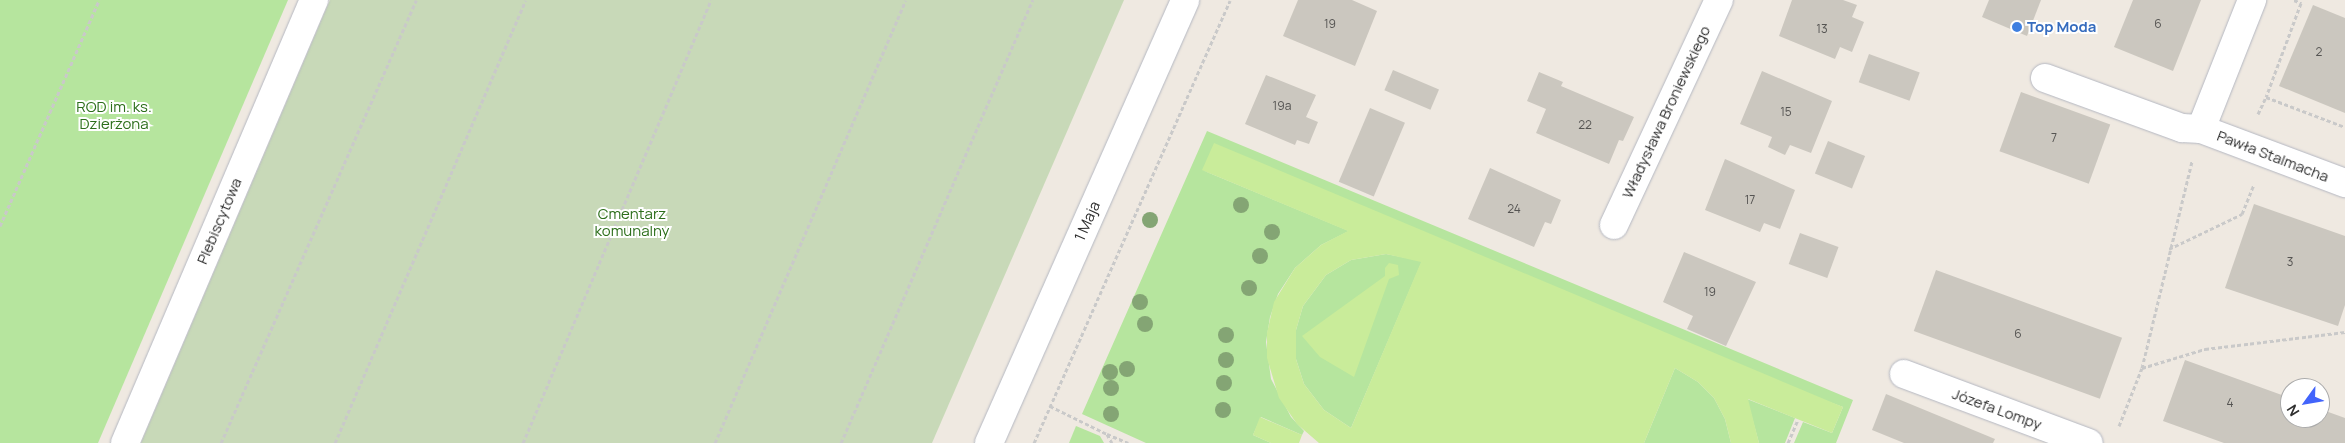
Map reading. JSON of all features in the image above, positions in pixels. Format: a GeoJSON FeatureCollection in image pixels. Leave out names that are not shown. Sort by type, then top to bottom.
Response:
{"type":"FeatureCollection","features":[{"type":"Feature","properties":{"kind":"street","name":"Plebiscytowa"},"geometry":{"type":"LineString","coordinates":[[125,443],[314,0]]}},
{"type":"Feature","properties":{"kind":"street","name":"1 Maja"},"geometry":{"type":"LineString","coordinates":[[989,443],[1185,0]]}},
{"type":"Feature","properties":{"kind":"street","name":"Władysława Broniewskiego"},"geometry":{"type":"LineString","coordinates":[[1614,225],[1719,0]]}},
{"type":"Feature","properties":{"kind":"street"},"geometry":{"type":"LineString","coordinates":[[2201,129],[2252,0]]}},
{"type":"Feature","properties":{"kind":"street","name":"Pawła Stalmacha"},"geometry":{"type":"LineString","coordinates":[[2045,78],[2182,128],[2201,129],[2345,183]]}},
{"type":"Feature","properties":{"kind":"street","name":"Józefa Lompy"},"geometry":{"type":"LineString","coordinates":[[1904,374],[2089,443]]}},
{"type":"Feature","properties":{"kind":"path"},"geometry":{"type":"LineString","coordinates":[[0,226],[99,0]]}},
{"type":"Feature","properties":{"kind":"path"},"geometry":{"type":"LineString","coordinates":[[221,443],[416,0]]}},
{"type":"Feature","properties":{"kind":"path"},"geometry":{"type":"LineString","coordinates":[[335,443],[526,0]]}},
{"type":"Feature","properties":{"kind":"path"},"geometry":{"type":"LineString","coordinates":[[523,443],[711,0]]}},
{"type":"Feature","properties":{"kind":"path"},"geometry":{"type":"LineString","coordinates":[[715,443],[906,0]]}},
{"type":"Feature","properties":{"kind":"path"},"geometry":{"type":"LineString","coordinates":[[841,443],[1033,0]]}},
{"type":"Feature","properties":{"kind":"path"},"geometry":{"type":"LineString","coordinates":[[1034,443],[1230,0]]}},
{"type":"Feature","properties":{"kind":"path"},"geometry":{"type":"LineString","coordinates":[[2294,0],[2301,3],[2266,97],[2345,127]]}},
{"type":"Feature","properties":{"kind":"path"},"geometry":{"type":"LineString","coordinates":[[2117,431],[2142,368],[2169,249],[2201,129]]}},
{"type":"Feature","properties":{"kind":"path"},"geometry":{"type":"LineString","coordinates":[[2169,249],[2242,214],[2253,185],[2262,188]]}},
{"type":"Feature","properties":{"kind":"path"},"geometry":{"type":"LineString","coordinates":[[2142,368],[2205,349],[2345,332]]}},
{"type":"Feature","properties":{"kind":"path"},"geometry":{"type":"LineString","coordinates":[[1050,406],[1128,443]]}},
{"type":"Feature","properties":{"kind":"path"},"geometry":{"type":"LineString","coordinates":[[1788,443],[1798,420]]}},
{"type":"Feature","properties":{"kind":"path"},"geometry":{"type":"LineString","coordinates":[[1107,434],[1112,443]]}},
{"type":"Feature","properties":{"kind":"green space","name":"ROD im. ks. Dzierżona"},"geometry":{"type":"Polygon","coordinates":[[[0,0],[288,0],[98,443],[0,443],[0,0]]]}},
{"type":"Feature","properties":{"kind":"green space","name":"Cmentarz komunalny"},"geometry":{"type":"Polygon","coordinates":[[[330,0],[1124,0],[932,443],[141,443],[330,0]]]}},
{"type":"Feature","properties":{"kind":"green space"},"geometry":{"type":"Polygon","coordinates":[[[1207,131],[1853,400],[1836,443],[1794,443],[1803,422],[1832,433],[1843,407],[1202,170],[1349,231],[1321,245],[1295,268],[1278,294],[1270,317],[1266,342],[1271,379],[1291,417],[1304,431],[1302,435],[1261,417],[1253,435],[1271,443],[1146,443],[1082,414],[1207,131]]]}},
{"type":"Feature","properties":{"kind":"green space"},"geometry":{"type":"Polygon","coordinates":[[[1214,143],[1843,407],[1832,433],[1748,399],[1759,443],[1731,443],[1725,419],[1714,398],[1698,382],[1675,368],[1644,443],[1319,443],[1297,424],[1279,398],[1267,358],[1267,333],[1274,302],[1295,268],[1321,245],[1348,231],[1202,170],[1214,143]],[[1386,254],[1351,260],[1326,275],[1303,306],[1296,330],[1296,359],[1304,384],[1324,410],[1351,428],[1421,262],[1386,254]]]}},
{"type":"Feature","properties":{"kind":"green space"},"geometry":{"type":"Polygon","coordinates":[[[1386,254],[1422,261],[1351,428],[1324,410],[1304,384],[1296,359],[1296,330],[1303,306],[1326,275],[1351,260],[1386,254]]]}},
{"type":"Feature","properties":{"kind":"green space"},"geometry":{"type":"Polygon","coordinates":[[[1389,263],[1398,265],[1399,275],[1389,279],[1354,377],[1320,357],[1302,336],[1385,276],[1385,268],[1389,263]]]}},
{"type":"Feature","properties":{"kind":"green space"},"geometry":{"type":"Polygon","coordinates":[[[1675,368],[1698,382],[1714,398],[1725,419],[1731,443],[1644,443],[1675,368]]]}},
{"type":"Feature","properties":{"kind":"green space"},"geometry":{"type":"Polygon","coordinates":[[[1747,399],[1795,418],[1785,443],[1759,443],[1747,399]]]}},
{"type":"Feature","properties":{"kind":"green space"},"geometry":{"type":"Polygon","coordinates":[[[1260,417],[1302,435],[1299,443],[1271,443],[1253,435],[1260,417]]]}},
{"type":"Feature","properties":{"kind":"green space"},"geometry":{"type":"Polygon","coordinates":[[[1076,426],[1100,436],[1104,443],[1069,443],[1076,426]]]}},
{"type":"Feature","properties":{"kind":"building"},"geometry":{"type":"Polygon","coordinates":[[[1298,0],[1352,0],[1377,11],[1355,66],[1283,36],[1298,0]]]}},
{"type":"Feature","properties":{"kind":"building"},"geometry":{"type":"Polygon","coordinates":[[[1792,0],[1843,0],[1857,5],[1852,17],[1864,22],[1852,52],[1840,47],[1835,59],[1779,36],[1792,0]]]}},
{"type":"Feature","properties":{"kind":"building","name":"Top Moda"},"geometry":{"type":"Polygon","coordinates":[[[1989,0],[2041,0],[2027,36],[1982,17],[1989,0]]]}},
{"type":"Feature","properties":{"kind":"building"},"geometry":{"type":"Polygon","coordinates":[[[2133,0],[2201,0],[2173,71],[2114,47],[2133,0]]]}},
{"type":"Feature","properties":{"kind":"building"},"geometry":{"type":"Polygon","coordinates":[[[2313,5],[2345,18],[2345,113],[2279,86],[2313,5]]]}},
{"type":"Feature","properties":{"kind":"building"},"geometry":{"type":"Polygon","coordinates":[[[1869,54],[1920,72],[1909,101],[1859,82],[1869,54]]]}},
{"type":"Feature","properties":{"kind":"building"},"geometry":{"type":"Polygon","coordinates":[[[1393,70],[1439,90],[1430,110],[1384,90],[1393,70]]]}},
{"type":"Feature","properties":{"kind":"building"},"geometry":{"type":"Polygon","coordinates":[[[1762,71],[1832,101],[1811,153],[1790,145],[1785,155],[1768,147],[1772,137],[1740,124],[1762,71]]]}},
{"type":"Feature","properties":{"kind":"building"},"geometry":{"type":"Polygon","coordinates":[[[1539,72],[1563,82],[1561,86],[1634,117],[1623,141],[1619,140],[1609,164],[1536,133],[1546,109],[1527,101],[1539,72]]]}},
{"type":"Feature","properties":{"kind":"building"},"geometry":{"type":"Polygon","coordinates":[[[1266,75],[1316,95],[1306,117],[1318,122],[1309,144],[1297,140],[1295,145],[1245,124],[1266,75]]]}},
{"type":"Feature","properties":{"kind":"building"},"geometry":{"type":"Polygon","coordinates":[[[2021,92],[2110,124],[2089,184],[1999,151],[2021,92]]]}},
{"type":"Feature","properties":{"kind":"building"},"geometry":{"type":"Polygon","coordinates":[[[1370,108],[1405,123],[1374,196],[1339,182],[1370,108]]]}},
{"type":"Feature","properties":{"kind":"building"},"geometry":{"type":"Polygon","coordinates":[[[1828,141],[1865,156],[1852,188],[1815,173],[1828,141]]]}},
{"type":"Feature","properties":{"kind":"building"},"geometry":{"type":"Polygon","coordinates":[[[1725,159],[1795,190],[1780,229],[1764,223],[1760,232],[1705,210],[1725,159]]]}},
{"type":"Feature","properties":{"kind":"building"},"geometry":{"type":"Polygon","coordinates":[[[1490,168],[1561,200],[1551,224],[1545,222],[1534,247],[1468,219],[1490,168]]]}},
{"type":"Feature","properties":{"kind":"building"},"geometry":{"type":"Polygon","coordinates":[[[2254,204],[2345,236],[2345,305],[2338,326],[2225,288],[2254,204]]]}},
{"type":"Feature","properties":{"kind":"building"},"geometry":{"type":"Polygon","coordinates":[[[1800,233],[1839,247],[1827,278],[1789,264],[1800,233]]]}},
{"type":"Feature","properties":{"kind":"building"},"geometry":{"type":"Polygon","coordinates":[[[1684,252],[1756,282],[1726,346],[1687,329],[1693,316],[1663,302],[1684,252]]]}},
{"type":"Feature","properties":{"kind":"building"},"geometry":{"type":"Polygon","coordinates":[[[1936,270],[2122,338],[2100,399],[1914,331],[1936,270]]]}},
{"type":"Feature","properties":{"kind":"building"},"geometry":{"type":"Polygon","coordinates":[[[2185,360],[2280,394],[2280,428],[2330,428],[2330,413],[2345,418],[2345,443],[2224,443],[2163,421],[2185,360]]]}},
{"type":"Feature","properties":{"kind":"building"},"geometry":{"type":"Polygon","coordinates":[[[1886,394],[1995,439],[1993,443],[1904,443],[1872,430],[1886,394]]]}},
{"type":"Feature","properties":{"kind":"place","name":"Top Moda"},"geometry":{"type":"Point","coordinates":[2017,27]}}]}
